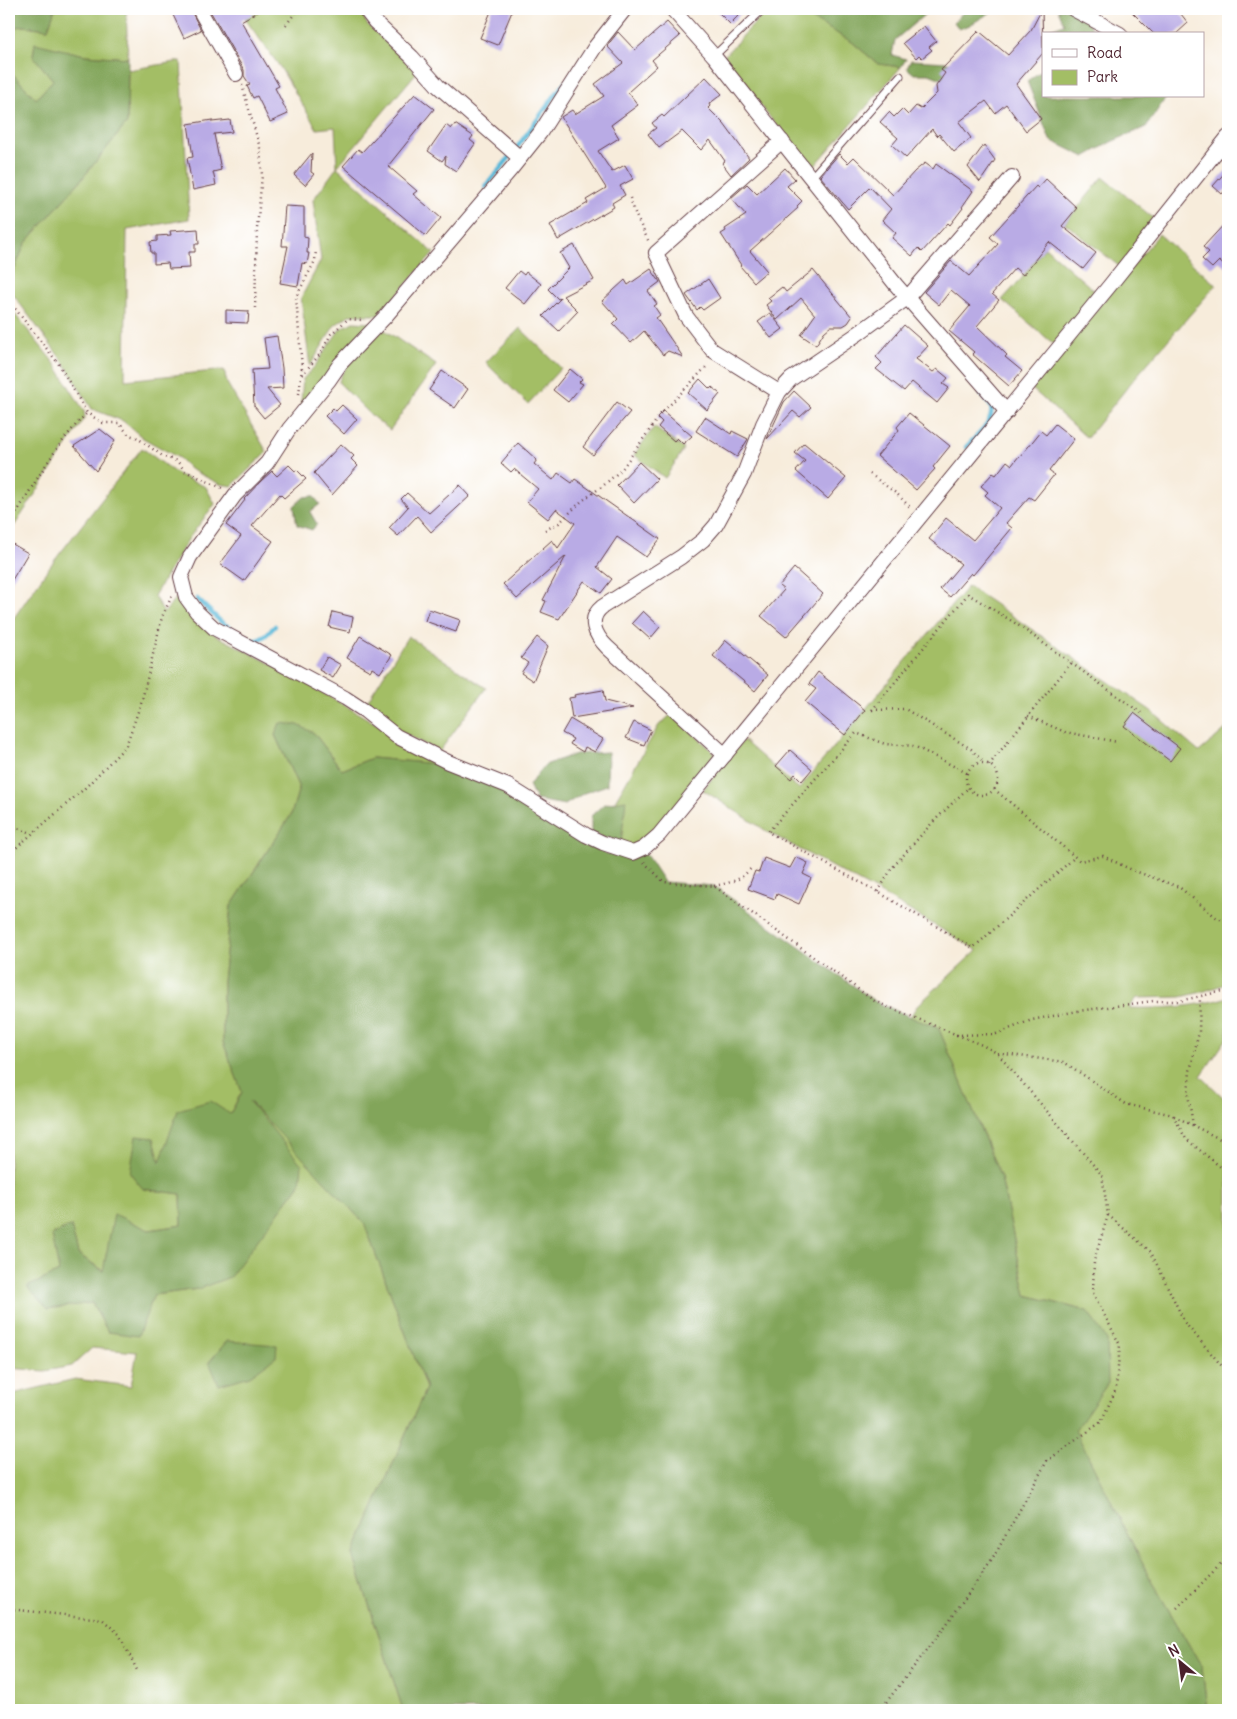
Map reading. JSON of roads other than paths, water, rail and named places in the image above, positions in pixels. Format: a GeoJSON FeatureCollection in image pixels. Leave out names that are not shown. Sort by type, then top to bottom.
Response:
{"type":"FeatureCollection","features":[{"type":"Feature","properties":{"kind":"street"},"geometry":{"type":"LineString","coordinates":[[199,9],[236,74]]}},
{"type":"Feature","properties":{"kind":"street"},"geometry":{"type":"LineString","coordinates":[[365,9],[375,22],[412,57],[438,86],[520,158]]}},
{"type":"Feature","properties":{"kind":"street"},"geometry":{"type":"LineString","coordinates":[[626,9],[595,47],[540,133],[382,321],[340,364],[296,420],[267,463],[235,495],[190,557],[180,577],[186,597],[197,612],[214,628],[345,698],[365,711],[386,730],[417,748],[508,786],[586,835],[620,850],[633,853],[644,848],[659,835],[1006,412],[1228,137]]}},
{"type":"Feature","properties":{"kind":"street"},"geometry":{"type":"LineString","coordinates":[[672,9],[714,56],[907,298],[1006,412]]}},
{"type":"Feature","properties":{"kind":"street"},"geometry":{"type":"LineString","coordinates":[[1074,9],[1116,32]]}},
{"type":"Feature","properties":{"kind":"street"},"geometry":{"type":"LineString","coordinates":[[779,392],[712,350],[686,316],[656,253],[782,141]]}},
{"type":"Feature","properties":{"kind":"street"},"geometry":{"type":"LineString","coordinates":[[725,755],[607,647],[596,632],[593,621],[595,614],[602,607],[681,557],[703,540],[716,525],[744,474],[763,424],[779,392],[797,375],[907,298],[1012,177]]}},
{"type":"Feature","properties":{"kind":"lane"},"geometry":{"type":"LineString","coordinates":[[714,56],[763,9]]}},
{"type":"Feature","properties":{"kind":"lane"},"geometry":{"type":"LineString","coordinates":[[811,178],[900,76]]}},
{"type":"Feature","properties":{"kind":"waterway"},"geometry":{"type":"LineString","coordinates":[[518,146],[564,83]]}},
{"type":"Feature","properties":{"kind":"waterway"},"geometry":{"type":"LineString","coordinates":[[485,187],[509,158]]}},
{"type":"Feature","properties":{"kind":"waterway"},"geometry":{"type":"LineString","coordinates":[[966,447],[983,429],[990,418],[991,407],[981,394]]}},
{"type":"Feature","properties":{"kind":"waterway"},"geometry":{"type":"LineString","coordinates":[[197,599],[220,621],[241,635]]}},
{"type":"Feature","properties":{"kind":"waterway"},"geometry":{"type":"LineString","coordinates":[[247,639],[259,639],[275,626]]}}]}
